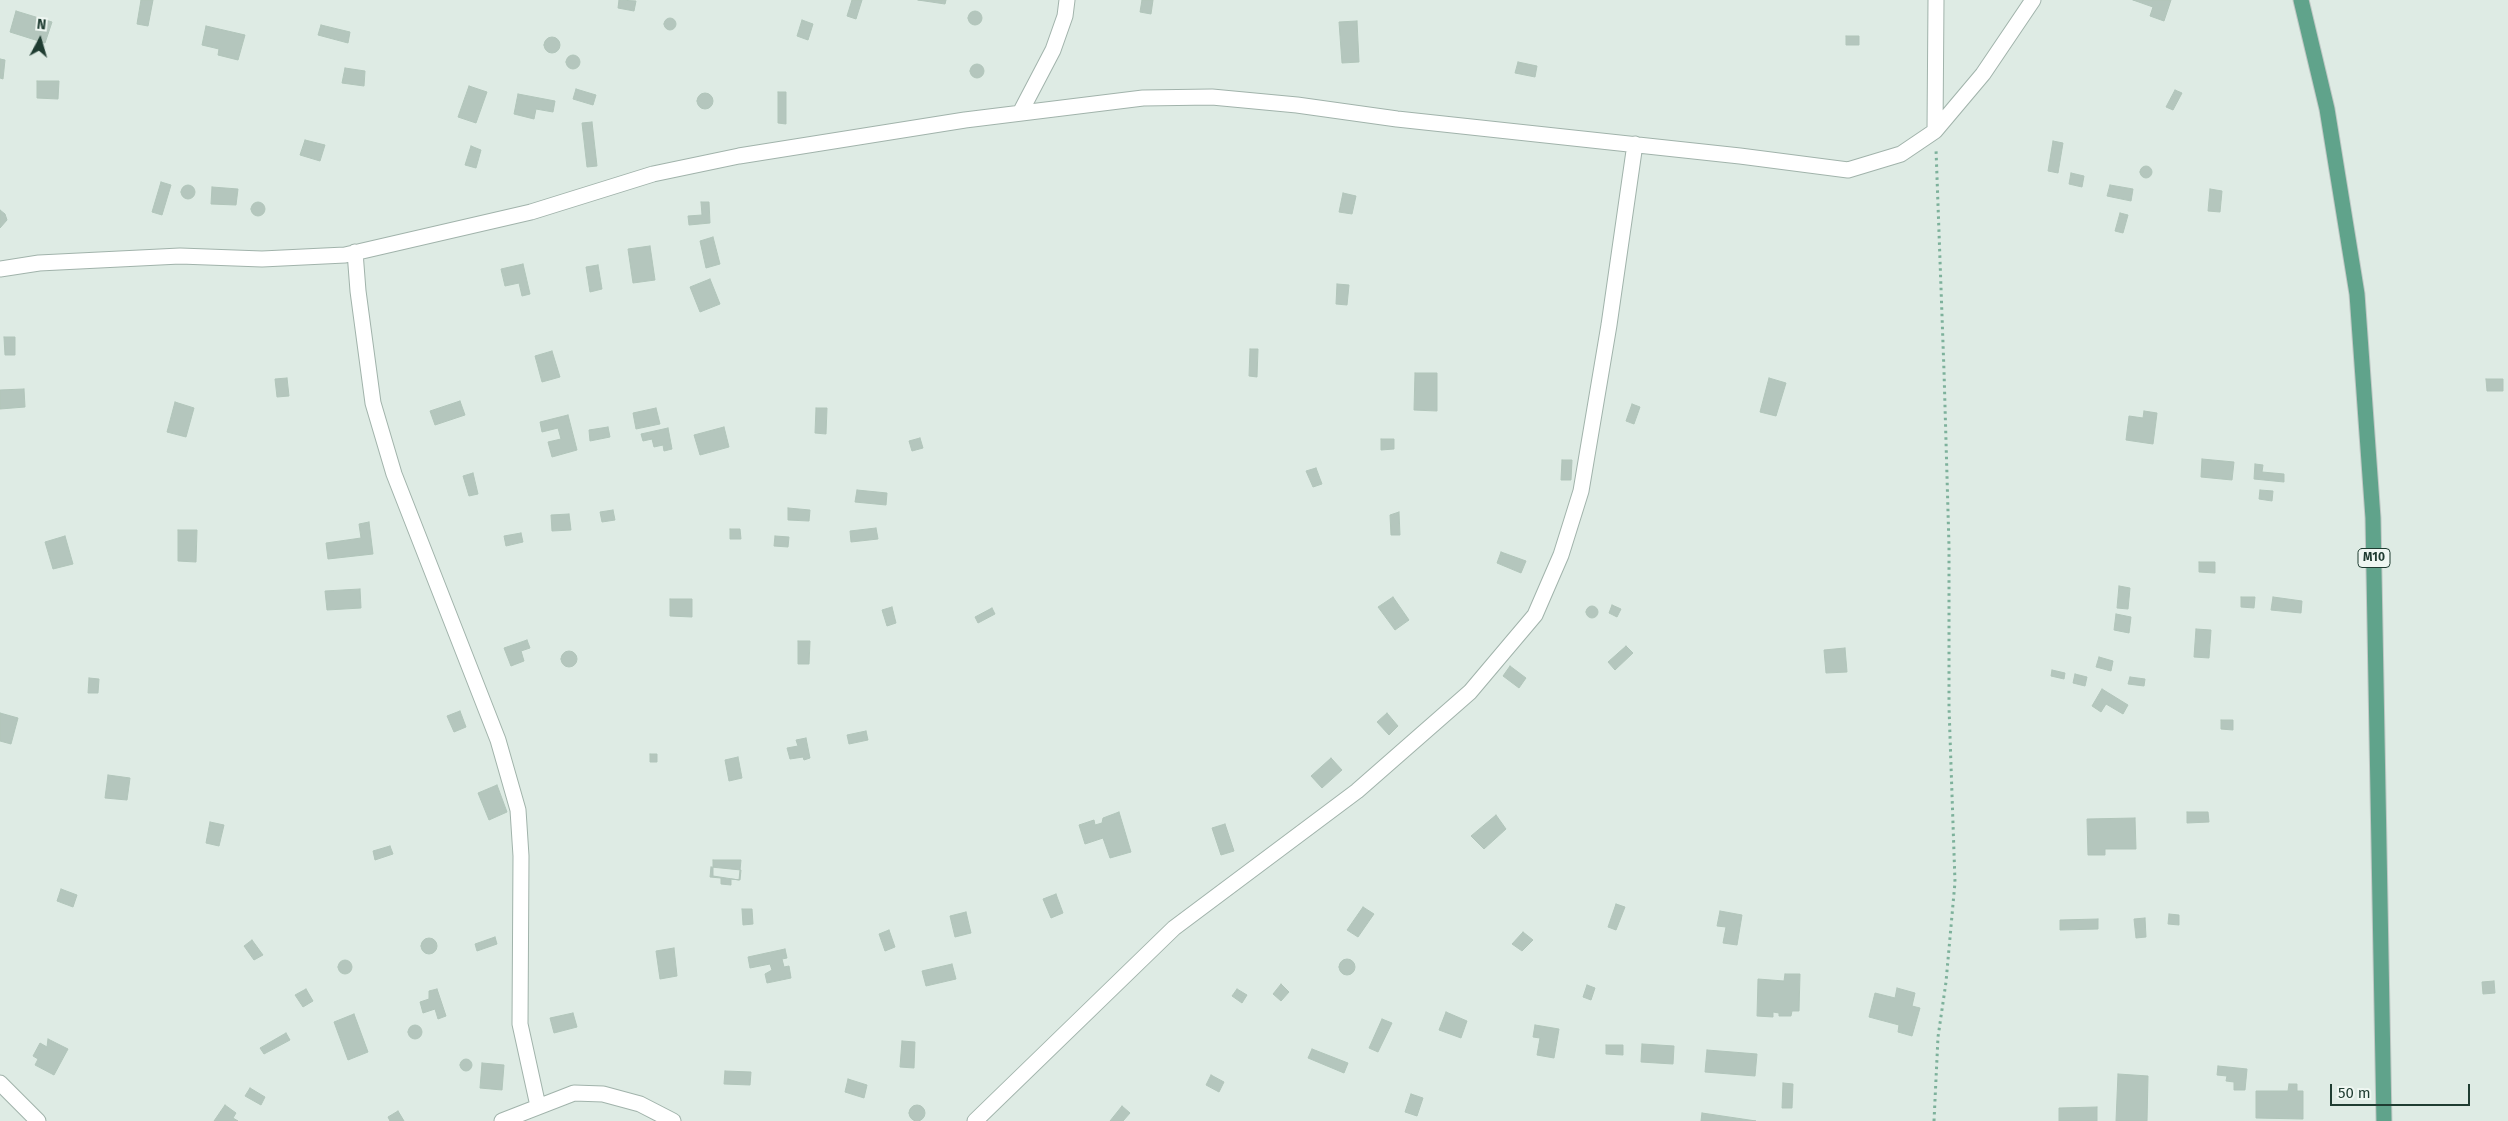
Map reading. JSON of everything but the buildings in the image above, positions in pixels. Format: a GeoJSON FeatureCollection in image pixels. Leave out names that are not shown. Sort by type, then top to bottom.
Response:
{"type":"FeatureCollection","features":[{"type":"Feature","properties":{"kind":"main road","name":"M10"},"geometry":{"type":"LineString","coordinates":[[2301,0],[2327,108],[2357,294],[2373,518],[2384,1121]]}},
{"type":"Feature","properties":{"kind":"street"},"geometry":{"type":"LineString","coordinates":[[1020,113],[1053,50],[1065,16],[1067,0]]}},
{"type":"Feature","properties":{"kind":"street"},"geometry":{"type":"LineString","coordinates":[[1935,131],[1936,0]]}},
{"type":"Feature","properties":{"kind":"street"},"geometry":{"type":"LineString","coordinates":[[0,269],[39,262],[180,256],[262,259],[345,255],[531,212],[653,174],[739,156],[1020,113],[1143,98],[1212,97],[1635,144],[1848,170],[1901,154],[1935,131],[1983,74],[2033,0]]}},
{"type":"Feature","properties":{"kind":"street"},"geometry":{"type":"LineString","coordinates":[[974,1121],[1174,928],[1289,844],[1357,791],[1470,692],[1535,615],[1558,562],[1581,491],[1610,325],[1635,144]]}},
{"type":"Feature","properties":{"kind":"street"},"geometry":{"type":"LineString","coordinates":[[355,252],[358,291],[373,403],[394,474],[498,740],[518,810],[522,856],[520,1024],[538,1106]]}},
{"type":"Feature","properties":{"kind":"street"},"geometry":{"type":"LineString","coordinates":[[0,1083],[38,1121]]}},
{"type":"Feature","properties":{"kind":"street"},"geometry":{"type":"LineString","coordinates":[[502,1121],[574,1093],[603,1094],[640,1104],[673,1121]]}},
{"type":"Feature","properties":{"kind":"path"},"geometry":{"type":"LineString","coordinates":[[1934,1121],[1938,1037],[1946,982],[1955,882],[1949,707],[1949,546],[1935,131]]}}]}
